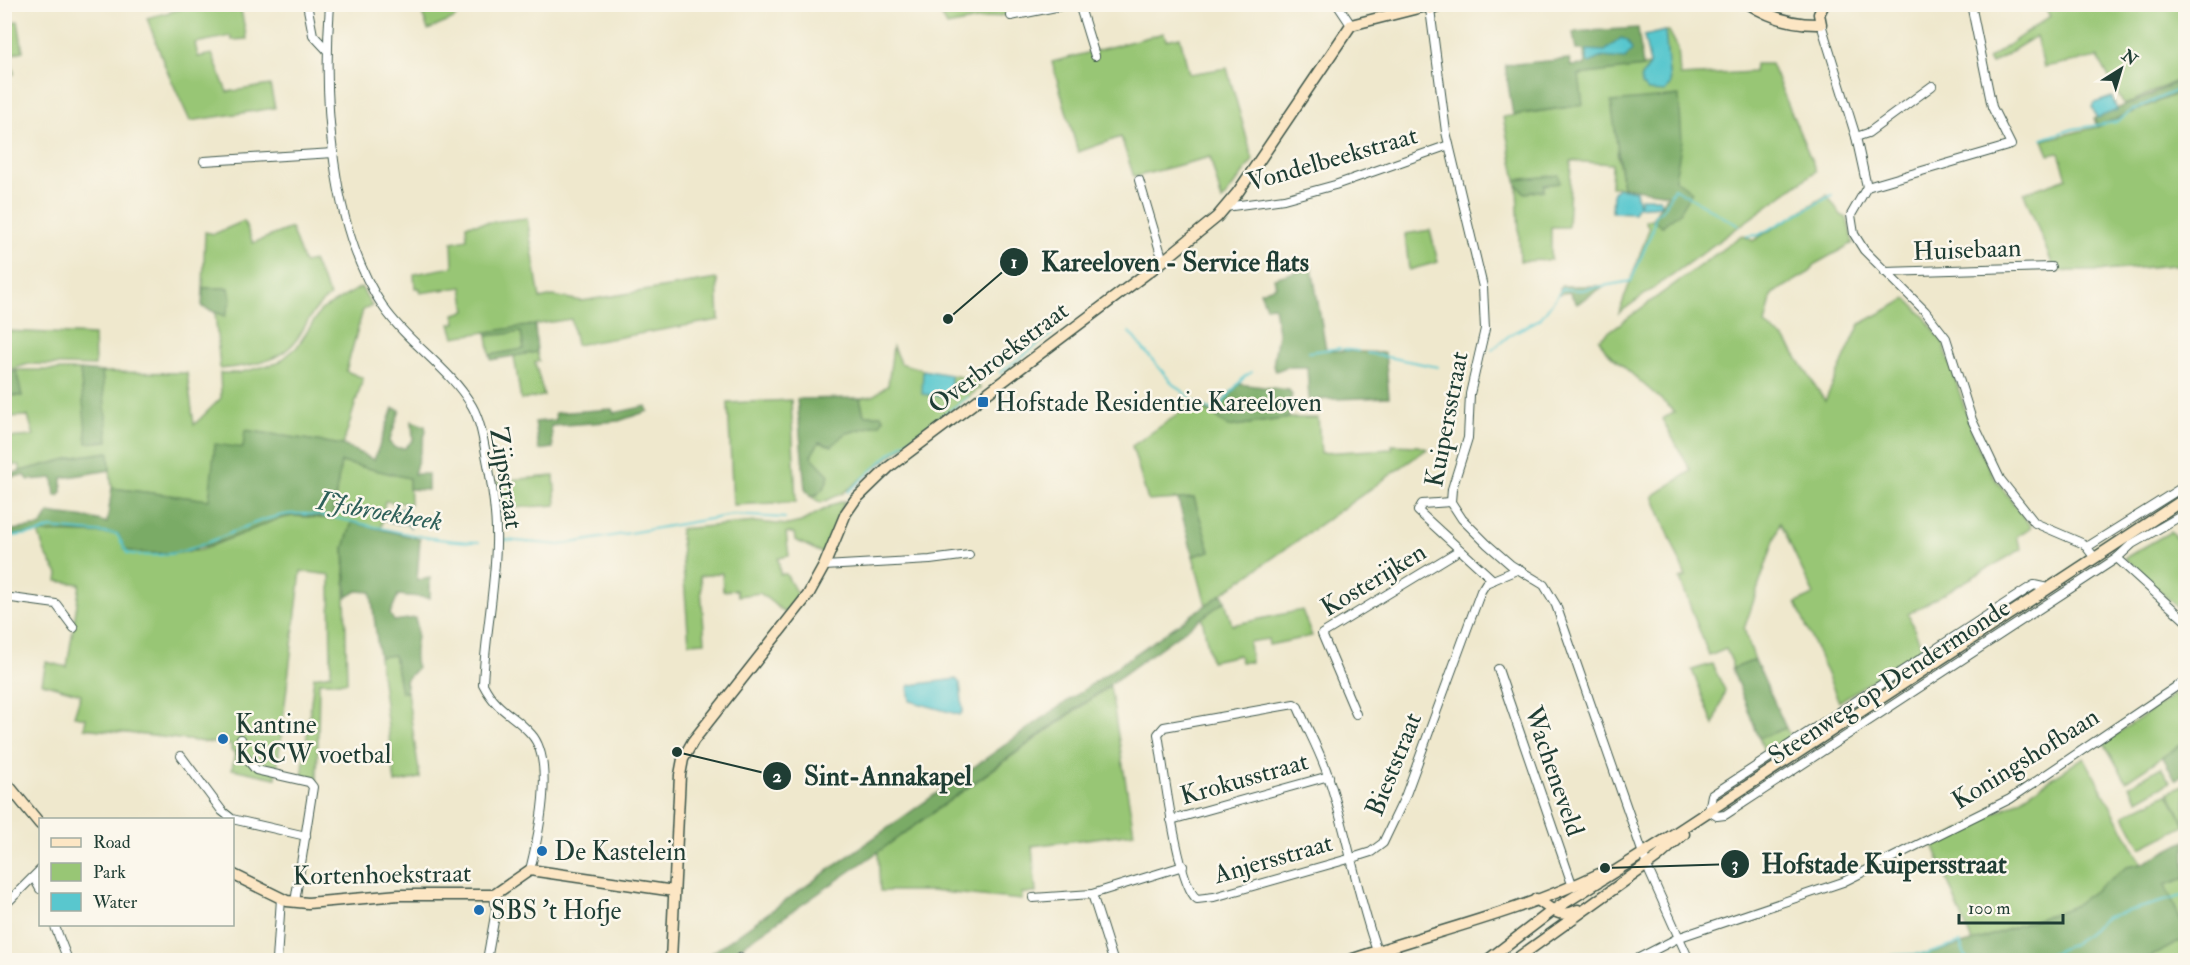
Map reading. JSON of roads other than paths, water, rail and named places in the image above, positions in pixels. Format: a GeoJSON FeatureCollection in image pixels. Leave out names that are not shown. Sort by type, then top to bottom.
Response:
{"type":"FeatureCollection","features":[{"type":"Feature","properties":{"kind":"street"},"geometry":{"type":"LineString","coordinates":[[307,4],[313,35],[327,50]]}},
{"type":"Feature","properties":{"kind":"street","name":"Zijpstraat"},"geometry":{"type":"LineString","coordinates":[[330,4],[327,50],[336,179],[356,256],[367,280],[402,331],[438,365],[472,406],[482,433],[492,480],[496,544],[483,684],[492,702],[532,734],[540,749],[544,791],[530,870]]}},
{"type":"Feature","properties":{"kind":"street"},"geometry":{"type":"LineString","coordinates":[[1011,16],[1071,4]]}},
{"type":"Feature","properties":{"kind":"street"},"geometry":{"type":"LineString","coordinates":[[1079,4],[1095,57]]}},
{"type":"Feature","properties":{"kind":"street"},"geometry":{"type":"LineString","coordinates":[[1337,4],[1351,25],[1426,6],[1430,9],[1444,4]]}},
{"type":"Feature","properties":{"kind":"street"},"geometry":{"type":"LineString","coordinates":[[1749,4],[1777,18],[1805,25],[1821,24]]}},
{"type":"Feature","properties":{"kind":"street"},"geometry":{"type":"LineString","coordinates":[[1824,4],[1819,14],[1821,24],[1856,137],[1867,187],[1851,215],[1854,234],[1864,250],[1924,311],[1946,338],[1972,420],[2000,479],[2035,523],[2087,547],[2095,558]]}},
{"type":"Feature","properties":{"kind":"street"},"geometry":{"type":"LineString","coordinates":[[1867,187],[2011,145],[1992,107],[1971,4]]}},
{"type":"Feature","properties":{"kind":"street","name":"Kuipersstraat"},"geometry":{"type":"LineString","coordinates":[[1430,9],[1449,144],[1483,287],[1485,311],[1482,345],[1470,394],[1468,438],[1450,502],[1468,527],[1519,569],[1544,585],[1556,605],[1645,859],[1689,960]]}},
{"type":"Feature","properties":{"kind":"street","name":"Overbroekstraat"},"geometry":{"type":"LineString","coordinates":[[671,960],[680,775],[683,759],[693,741],[797,610],[824,566],[846,513],[862,492],[889,467],[1163,261],[1225,207],[1351,25]]}},
{"type":"Feature","properties":{"kind":"street"},"geometry":{"type":"LineString","coordinates":[[1856,137],[1868,133],[1932,86]]}},
{"type":"Feature","properties":{"kind":"street","name":"Vondelbeekstraat"},"geometry":{"type":"LineString","coordinates":[[1225,207],[1284,198],[1335,185],[1449,144]]}},
{"type":"Feature","properties":{"kind":"street"},"geometry":{"type":"LineString","coordinates":[[204,162],[334,153]]}},
{"type":"Feature","properties":{"kind":"street"},"geometry":{"type":"LineString","coordinates":[[1139,180],[1163,261]]}},
{"type":"Feature","properties":{"kind":"street","name":"Huisebaan"},"geometry":{"type":"LineString","coordinates":[[1885,272],[2051,267]]}},
{"type":"Feature","properties":{"kind":"street"},"geometry":{"type":"LineString","coordinates":[[2087,547],[2186,485]]}},
{"type":"Feature","properties":{"kind":"street","name":"Steenweg op Dendermonde"},"geometry":{"type":"LineString","coordinates":[[1515,960],[1562,928],[1645,859],[1709,811],[1855,709],[2186,498]]}},
{"type":"Feature","properties":{"kind":"street"},"geometry":{"type":"LineString","coordinates":[[1450,502],[1422,504],[1418,511],[1458,551],[1492,580],[1519,569]]}},
{"type":"Feature","properties":{"kind":"street","name":"Steenweg op Dendermonde"},"geometry":{"type":"LineString","coordinates":[[1709,811],[1717,816],[1725,815],[2117,558],[2132,544],[2186,513]]}},
{"type":"Feature","properties":{"kind":"street","name":"Kosterijken"},"geometry":{"type":"LineString","coordinates":[[1356,714],[1337,674],[1322,634],[1458,551]]}},
{"type":"Feature","properties":{"kind":"street"},"geometry":{"type":"LineString","coordinates":[[824,566],[896,563],[969,555]]}},
{"type":"Feature","properties":{"kind":"street"},"geometry":{"type":"LineString","coordinates":[[2117,558],[2186,621]]}},
{"type":"Feature","properties":{"kind":"street"},"geometry":{"type":"LineString","coordinates":[[2069,574],[2092,574]]}},
{"type":"Feature","properties":{"kind":"street","name":"Bieststraat"},"geometry":{"type":"LineString","coordinates":[[1352,858],[1375,850],[1386,836],[1416,768],[1472,610],[1484,585],[1492,580]]}},
{"type":"Feature","properties":{"kind":"street"},"geometry":{"type":"LineString","coordinates":[[4,597],[56,604],[74,628]]}},
{"type":"Feature","properties":{"kind":"street","name":"Wacheneveld"},"geometry":{"type":"LineString","coordinates":[[1498,669],[1573,886]]}},
{"type":"Feature","properties":{"kind":"street","name":"Koningshofbaan"},"geometry":{"type":"LineString","coordinates":[[1635,960],[1680,937],[1843,882],[2010,800],[2186,680]]}},
{"type":"Feature","properties":{"kind":"street","name":"Anjersstraat"},"geometry":{"type":"LineString","coordinates":[[1294,704],[1298,707],[1329,776],[1352,858],[1202,900],[1191,894],[1172,820],[1158,734],[1164,727],[1294,704]]}},
{"type":"Feature","properties":{"kind":"street"},"geometry":{"type":"LineString","coordinates":[[241,739],[241,752],[255,770],[309,782],[313,786],[295,902]]}},
{"type":"Feature","properties":{"kind":"street"},"geometry":{"type":"LineString","coordinates":[[181,756],[222,811],[231,818]]}},
{"type":"Feature","properties":{"kind":"street","name":"Krokusstraat"},"geometry":{"type":"LineString","coordinates":[[1172,820],[1329,776]]}},
{"type":"Feature","properties":{"kind":"street"},"geometry":{"type":"LineString","coordinates":[[4,780],[39,823]]}},
{"type":"Feature","properties":{"kind":"street"},"geometry":{"type":"LineString","coordinates":[[234,819],[306,836]]}},
{"type":"Feature","properties":{"kind":"street"},"geometry":{"type":"LineString","coordinates":[[1352,858],[1358,896],[1377,951]]}},
{"type":"Feature","properties":{"kind":"street","name":"Steenweg op Dendermonde"},"geometry":{"type":"LineString","coordinates":[[1350,960],[1573,886],[1632,860],[1645,859]]}},
{"type":"Feature","properties":{"kind":"street","name":"Steenweg op Dendermonde"},"geometry":{"type":"LineString","coordinates":[[1488,960],[1552,911],[1632,860]]}},
{"type":"Feature","properties":{"kind":"street"},"geometry":{"type":"LineString","coordinates":[[1033,898],[1092,894],[1183,866]]}},
{"type":"Feature","properties":{"kind":"street"},"geometry":{"type":"LineString","coordinates":[[530,870],[674,891]]}},
{"type":"Feature","properties":{"kind":"street","name":"Kortenhoekstraat"},"geometry":{"type":"LineString","coordinates":[[234,875],[281,898],[295,902],[399,895],[494,895],[530,870]]}},
{"type":"Feature","properties":{"kind":"street"},"geometry":{"type":"LineString","coordinates":[[4,906],[39,871]]}},
{"type":"Feature","properties":{"kind":"street"},"geometry":{"type":"LineString","coordinates":[[34,878],[39,888]]}},
{"type":"Feature","properties":{"kind":"street"},"geometry":{"type":"LineString","coordinates":[[1092,894],[1113,960]]}},
{"type":"Feature","properties":{"kind":"street"},"geometry":{"type":"LineString","coordinates":[[487,960],[496,910],[494,895]]}},
{"type":"Feature","properties":{"kind":"street"},"geometry":{"type":"LineString","coordinates":[[277,960],[281,898]]}},
{"type":"Feature","properties":{"kind":"street"},"geometry":{"type":"LineString","coordinates":[[1536,899],[1552,911],[1567,915],[1585,907]]}},
{"type":"Feature","properties":{"kind":"street"},"geometry":{"type":"LineString","coordinates":[[55,926],[68,960]]}},
{"type":"Feature","properties":{"kind":"water"},"geometry":{"type":"Polygon","coordinates":[[[1665,31],[1670,85],[1665,92],[1648,91],[1642,85],[1641,77],[1650,65],[1644,36],[1665,31]]]}},
{"type":"Feature","properties":{"kind":"water"},"geometry":{"type":"Polygon","coordinates":[[[1621,38],[1627,40],[1632,50],[1625,59],[1601,57],[1590,63],[1587,62],[1587,50],[1605,51],[1621,38]]]}},
{"type":"Feature","properties":{"kind":"water"},"geometry":{"type":"Polygon","coordinates":[[[2112,97],[2117,110],[2097,118],[2092,107],[2094,103],[2112,97]]]}},
{"type":"Feature","properties":{"kind":"water"},"geometry":{"type":"Polygon","coordinates":[[[1619,188],[1636,191],[1639,205],[1641,198],[1660,198],[1661,205],[1637,207],[1634,213],[1612,212],[1613,192],[1619,188]]]}},
{"type":"Feature","properties":{"kind":"water"},"geometry":{"type":"Polygon","coordinates":[[[923,370],[951,375],[950,397],[922,394],[923,370]]]}},
{"type":"Feature","properties":{"kind":"water"},"geometry":{"type":"Polygon","coordinates":[[[406,503],[410,527],[407,524],[390,523],[383,519],[386,511],[405,508],[406,503]]]}},
{"type":"Feature","properties":{"kind":"water"},"geometry":{"type":"Polygon","coordinates":[[[956,679],[960,683],[963,711],[960,715],[910,701],[908,687],[911,685],[956,679]]]}},
{"type":"Feature","properties":{"kind":"waterway","name":"IJsbroekbeek"},"geometry":{"type":"LineString","coordinates":[[2042,139],[2073,129],[2116,122],[2133,110],[2186,86]]}},
{"type":"Feature","properties":{"kind":"waterway","name":"IJsbroekbeek"},"geometry":{"type":"LineString","coordinates":[[1492,350],[1511,334],[1540,319],[1562,289],[1581,290],[1631,281],[1653,229],[1655,215],[1664,208],[1674,188],[1739,226]]}},
{"type":"Feature","properties":{"kind":"waterway","name":"IJsbroekbeek"},"geometry":{"type":"LineString","coordinates":[[1747,236],[1759,235],[1832,195]]}},
{"type":"Feature","properties":{"kind":"waterway","name":"IJsbroekbeek"},"geometry":{"type":"LineString","coordinates":[[1129,332],[1172,383],[1198,404]]}},
{"type":"Feature","properties":{"kind":"waterway","name":"IJsbroekbeek"},"geometry":{"type":"LineString","coordinates":[[1000,373],[1052,334]]}},
{"type":"Feature","properties":{"kind":"waterway","name":"IJsbroekbeek"},"geometry":{"type":"LineString","coordinates":[[1309,352],[1340,348]]}},
{"type":"Feature","properties":{"kind":"waterway","name":"IJsbroekbeek"},"geometry":{"type":"LineString","coordinates":[[1343,349],[1358,351]]}},
{"type":"Feature","properties":{"kind":"waterway","name":"IJsbroekbeek"},"geometry":{"type":"LineString","coordinates":[[1367,353],[1438,367]]}},
{"type":"Feature","properties":{"kind":"waterway","name":"IJsbroekbeek"},"geometry":{"type":"LineString","coordinates":[[1199,404],[1215,412],[1244,377],[1252,372]]}},
{"type":"Feature","properties":{"kind":"waterway","name":"IJsbroekbeek"},"geometry":{"type":"LineString","coordinates":[[848,492],[890,454],[968,397]]}},
{"type":"Feature","properties":{"kind":"waterway","name":"IJsbroekbeek"},"geometry":{"type":"LineString","coordinates":[[4,537],[39,533],[50,528],[117,534],[127,553],[149,556],[171,554],[191,548],[270,518],[290,514],[310,514],[425,537],[479,542]]}},
{"type":"Feature","properties":{"kind":"waterway","name":"IJsbroekbeek"},"geometry":{"type":"LineString","coordinates":[[505,540],[560,545],[733,515],[785,518]]}},
{"type":"Feature","properties":{"kind":"waterway"},"geometry":{"type":"LineString","coordinates":[[2036,960],[2075,943],[2107,917],[2186,895]]}},
{"type":"Feature","properties":{"kind":"waterway"},"geometry":{"type":"LineString","coordinates":[[1879,960],[1895,955],[1927,954],[1960,943],[1967,960]]}},
{"type":"Feature","properties":{"kind":"place","name":"Kareeloven - Service flats"},"geometry":{"type":"Point","coordinates":[948,319]}},
{"type":"Feature","properties":{"kind":"place","name":"Hofstade Residentie Kareeloven"},"geometry":{"type":"Point","coordinates":[983,402]}},
{"type":"Feature","properties":{"kind":"place","name":"Kantine KSCW voetbal"},"geometry":{"type":"Point","coordinates":[223,739]}},
{"type":"Feature","properties":{"kind":"place","name":"Sint-Annakapel"},"geometry":{"type":"Point","coordinates":[677,752]}},
{"type":"Feature","properties":{"kind":"place","name":"De Kastelein"},"geometry":{"type":"Point","coordinates":[542,851]}},
{"type":"Feature","properties":{"kind":"place","name":"Hofstade Kuipersstraat"},"geometry":{"type":"Point","coordinates":[1605,868]}},
{"type":"Feature","properties":{"kind":"place","name":"SBS 't Hofje"},"geometry":{"type":"Point","coordinates":[479,910]}}]}
